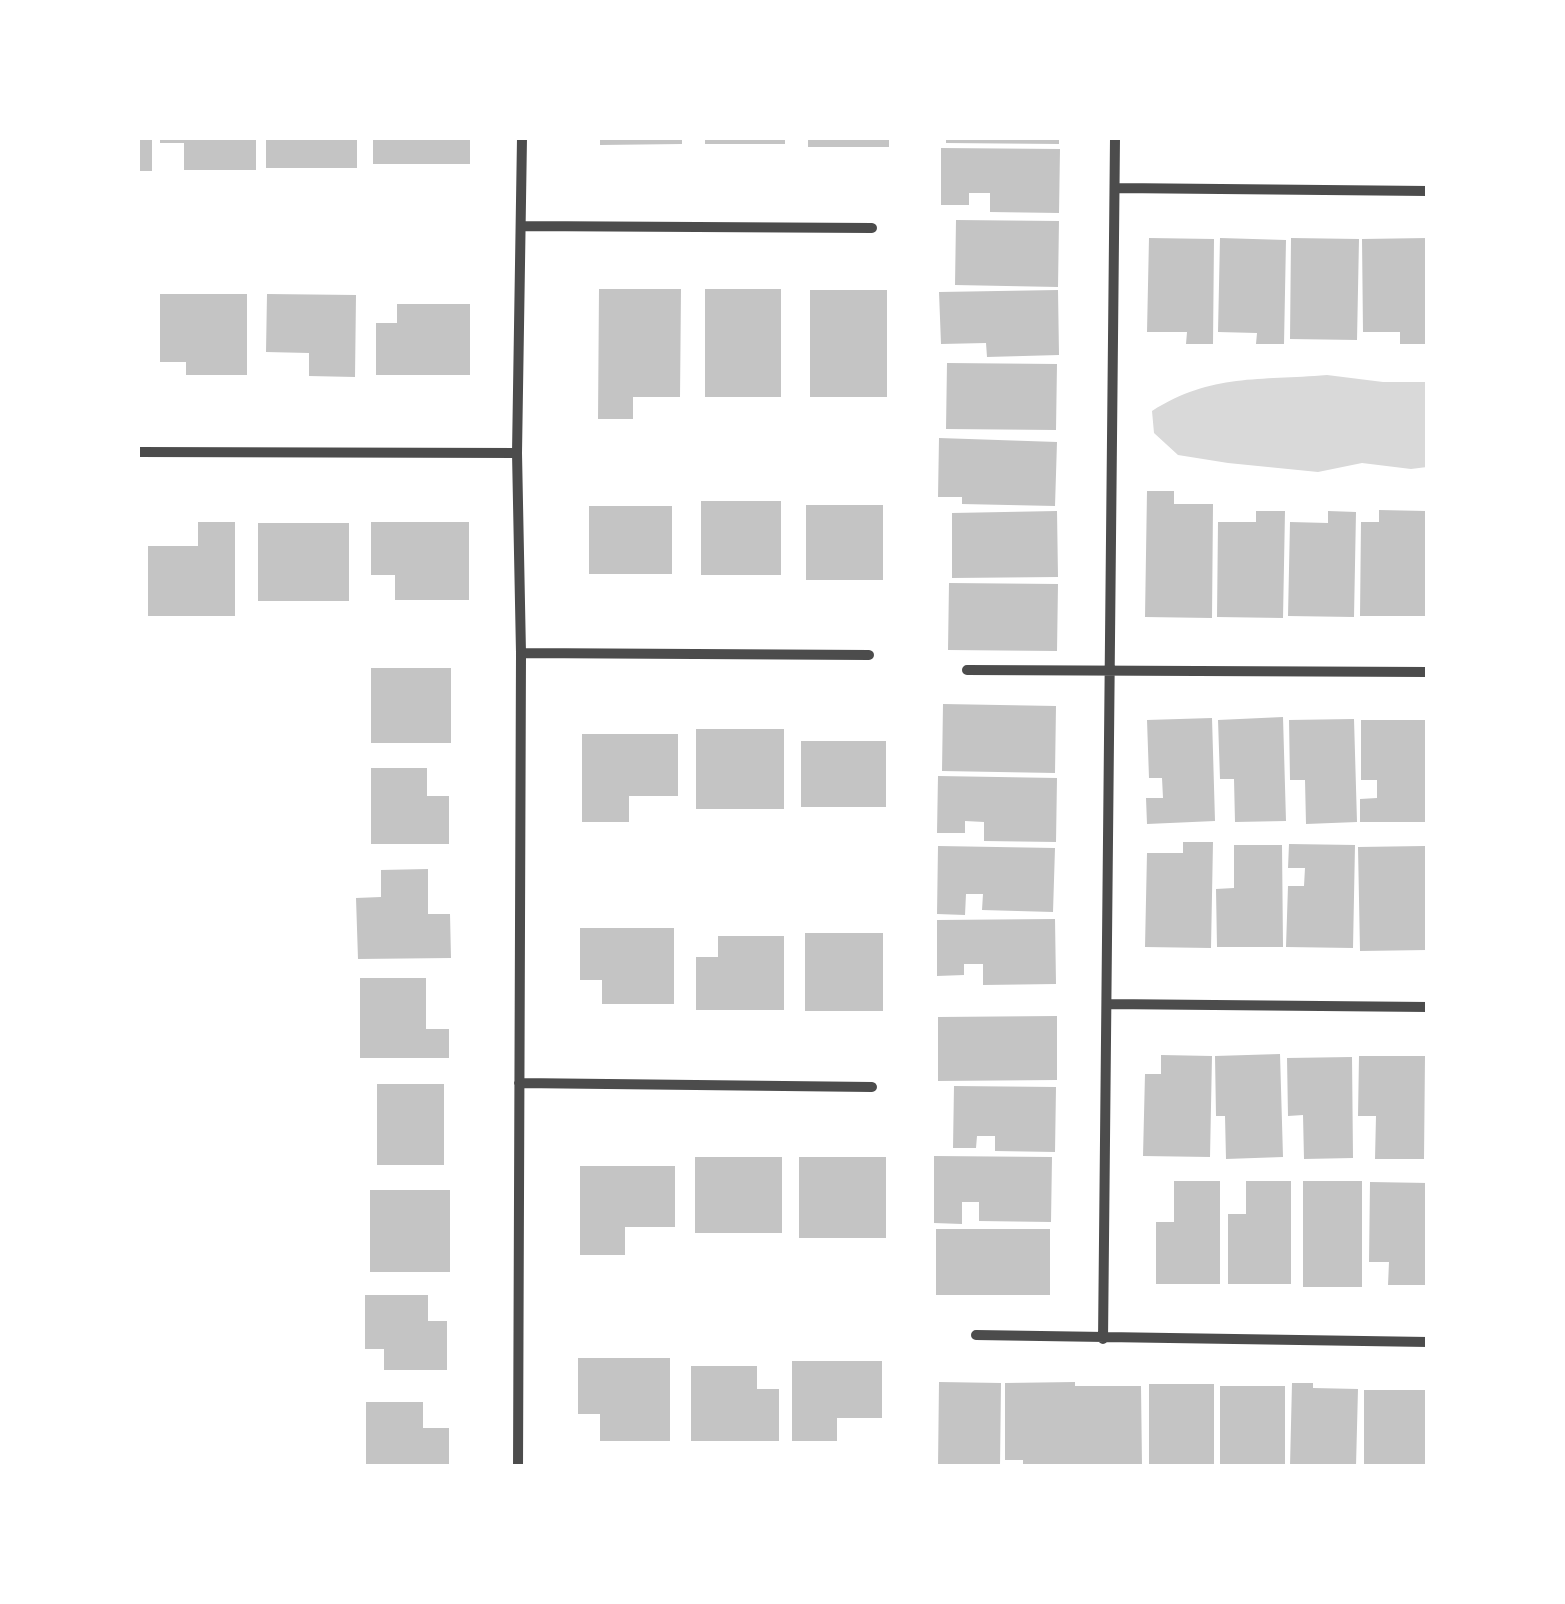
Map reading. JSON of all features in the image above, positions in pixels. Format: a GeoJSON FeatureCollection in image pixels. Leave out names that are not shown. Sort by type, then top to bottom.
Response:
{"type":"FeatureCollection","features":[{"type":"Feature","properties":{"kind":"street"},"geometry":{"type":"LineString","coordinates":[[518,1466],[518,453],[522,138]]}},
{"type":"Feature","properties":{"kind":"street"},"geometry":{"type":"LineString","coordinates":[[1103,1339],[1116,138]]}},
{"type":"Feature","properties":{"kind":"street"},"geometry":{"type":"LineString","coordinates":[[1117,188],[1428,191]]}},
{"type":"Feature","properties":{"kind":"street"},"geometry":{"type":"LineString","coordinates":[[522,226],[872,228]]}},
{"type":"Feature","properties":{"kind":"street"},"geometry":{"type":"LineString","coordinates":[[138,452],[518,453]]}},
{"type":"Feature","properties":{"kind":"street"},"geometry":{"type":"LineString","coordinates":[[520,652],[869,655]]}},
{"type":"Feature","properties":{"kind":"street"},"geometry":{"type":"LineString","coordinates":[[967,670],[1428,672]]}},
{"type":"Feature","properties":{"kind":"street"},"geometry":{"type":"LineString","coordinates":[[1107,1004],[1428,1007]]}},
{"type":"Feature","properties":{"kind":"street"},"geometry":{"type":"LineString","coordinates":[[519,1082],[872,1087]]}},
{"type":"Feature","properties":{"kind":"street"},"geometry":{"type":"LineString","coordinates":[[976,1335],[1428,1342]]}},
{"type":"Feature","properties":{"kind":"shaded area"},"geometry":{"type":"Polygon","coordinates":[[[1327,375],[1383,382],[1427,382],[1427,467],[1362,463],[1318,472],[1228,463],[1178,455],[1154,433],[1152,411],[1195,390],[1236,381],[1327,375]]]}},
{"type":"Feature","properties":{"kind":"building"},"geometry":{"type":"Polygon","coordinates":[[[138,138],[152,138],[152,171],[138,171],[138,138]]]}},
{"type":"Feature","properties":{"kind":"building"},"geometry":{"type":"Polygon","coordinates":[[[160,138],[256,138],[256,170],[184,170],[184,143],[160,143],[160,138]]]}},
{"type":"Feature","properties":{"kind":"building"},"geometry":{"type":"Polygon","coordinates":[[[266,138],[357,138],[357,168],[266,168],[266,138]]]}},
{"type":"Feature","properties":{"kind":"building"},"geometry":{"type":"Polygon","coordinates":[[[373,138],[470,138],[470,164],[373,164],[373,138]]]}},
{"type":"Feature","properties":{"kind":"building"},"geometry":{"type":"Polygon","coordinates":[[[600,138],[682,138],[682,144],[600,145],[600,138]]]}},
{"type":"Feature","properties":{"kind":"building"},"geometry":{"type":"Polygon","coordinates":[[[705,138],[785,138],[785,144],[705,144],[705,138]]]}},
{"type":"Feature","properties":{"kind":"building"},"geometry":{"type":"Polygon","coordinates":[[[808,138],[889,138],[889,147],[808,147],[808,138]]]}},
{"type":"Feature","properties":{"kind":"building"},"geometry":{"type":"Polygon","coordinates":[[[946,138],[1059,138],[1059,144],[946,143],[946,138]]]}},
{"type":"Feature","properties":{"kind":"building"},"geometry":{"type":"Polygon","coordinates":[[[941,148],[1060,149],[1059,213],[990,212],[990,193],[969,193],[969,205],[941,205],[941,148]]]}},
{"type":"Feature","properties":{"kind":"building"},"geometry":{"type":"Polygon","coordinates":[[[956,220],[1059,221],[1058,287],[955,285],[956,220]]]}},
{"type":"Feature","properties":{"kind":"building"},"geometry":{"type":"Polygon","coordinates":[[[1149,238],[1214,239],[1213,344],[1186,344],[1187,332],[1147,332],[1149,238]]]}},
{"type":"Feature","properties":{"kind":"building"},"geometry":{"type":"Polygon","coordinates":[[[1220,238],[1286,240],[1284,344],[1256,344],[1257,333],[1218,332],[1220,238]]]}},
{"type":"Feature","properties":{"kind":"building"},"geometry":{"type":"Polygon","coordinates":[[[1291,238],[1359,239],[1357,340],[1290,339],[1291,238]]]}},
{"type":"Feature","properties":{"kind":"building"},"geometry":{"type":"Polygon","coordinates":[[[1428,238],[1428,344],[1400,344],[1400,332],[1363,332],[1362,239],[1428,238]]]}},
{"type":"Feature","properties":{"kind":"building"},"geometry":{"type":"Polygon","coordinates":[[[599,289],[681,289],[680,397],[633,397],[633,419],[598,419],[599,289]]]}},
{"type":"Feature","properties":{"kind":"building"},"geometry":{"type":"Polygon","coordinates":[[[705,289],[781,289],[781,397],[705,397],[705,289]]]}},
{"type":"Feature","properties":{"kind":"building"},"geometry":{"type":"Polygon","coordinates":[[[810,290],[887,290],[887,397],[810,397],[810,290]]]}},
{"type":"Feature","properties":{"kind":"building"},"geometry":{"type":"Polygon","coordinates":[[[1058,290],[1059,355],[987,357],[986,343],[941,344],[939,292],[1058,290]]]}},
{"type":"Feature","properties":{"kind":"building"},"geometry":{"type":"Polygon","coordinates":[[[160,294],[247,294],[247,375],[186,375],[186,362],[160,362],[160,294]]]}},
{"type":"Feature","properties":{"kind":"building"},"geometry":{"type":"Polygon","coordinates":[[[267,294],[356,295],[355,377],[309,376],[309,353],[266,352],[267,294]]]}},
{"type":"Feature","properties":{"kind":"building"},"geometry":{"type":"Polygon","coordinates":[[[397,304],[470,304],[470,375],[376,375],[376,323],[397,323],[397,304]]]}},
{"type":"Feature","properties":{"kind":"building"},"geometry":{"type":"Polygon","coordinates":[[[947,363],[1057,364],[1056,430],[946,429],[947,363]]]}},
{"type":"Feature","properties":{"kind":"building"},"geometry":{"type":"Polygon","coordinates":[[[939,438],[1057,442],[1055,506],[962,504],[962,497],[938,497],[939,438]]]}},
{"type":"Feature","properties":{"kind":"building"},"geometry":{"type":"Polygon","coordinates":[[[1147,491],[1174,491],[1174,504],[1213,504],[1212,618],[1145,617],[1147,491]]]}},
{"type":"Feature","properties":{"kind":"building"},"geometry":{"type":"Polygon","coordinates":[[[701,501],[781,501],[781,575],[701,575],[701,501]]]}},
{"type":"Feature","properties":{"kind":"building"},"geometry":{"type":"Polygon","coordinates":[[[806,505],[883,505],[883,580],[806,580],[806,505]]]}},
{"type":"Feature","properties":{"kind":"building"},"geometry":{"type":"Polygon","coordinates":[[[589,506],[672,506],[672,574],[589,574],[589,506]]]}},
{"type":"Feature","properties":{"kind":"building"},"geometry":{"type":"Polygon","coordinates":[[[1379,510],[1426,511],[1425,616],[1360,616],[1361,522],[1379,522],[1379,510]]]}},
{"type":"Feature","properties":{"kind":"building"},"geometry":{"type":"Polygon","coordinates":[[[1057,511],[1058,577],[952,578],[952,513],[1057,511]]]}},
{"type":"Feature","properties":{"kind":"building"},"geometry":{"type":"Polygon","coordinates":[[[1256,511],[1285,511],[1283,618],[1217,617],[1218,522],[1256,522],[1256,511]]]}},
{"type":"Feature","properties":{"kind":"building"},"geometry":{"type":"Polygon","coordinates":[[[1328,511],[1356,512],[1354,617],[1288,616],[1290,522],[1328,523],[1328,511]]]}},
{"type":"Feature","properties":{"kind":"building"},"geometry":{"type":"Polygon","coordinates":[[[198,522],[235,522],[235,616],[148,616],[148,546],[198,546],[198,522]]]}},
{"type":"Feature","properties":{"kind":"building"},"geometry":{"type":"Polygon","coordinates":[[[371,522],[469,522],[469,600],[395,600],[395,575],[371,575],[371,522]]]}},
{"type":"Feature","properties":{"kind":"building"},"geometry":{"type":"Polygon","coordinates":[[[258,523],[349,523],[349,601],[258,601],[258,523]]]}},
{"type":"Feature","properties":{"kind":"building"},"geometry":{"type":"Polygon","coordinates":[[[949,583],[1058,584],[1057,651],[948,650],[949,583]]]}},
{"type":"Feature","properties":{"kind":"building"},"geometry":{"type":"Polygon","coordinates":[[[371,668],[451,668],[451,743],[371,743],[371,668]]]}},
{"type":"Feature","properties":{"kind":"building"},"geometry":{"type":"Polygon","coordinates":[[[943,704],[1056,706],[1055,773],[942,771],[943,704]]]}},
{"type":"Feature","properties":{"kind":"building"},"geometry":{"type":"Polygon","coordinates":[[[1283,717],[1286,821],[1235,822],[1234,779],[1220,779],[1218,720],[1283,717]]]}},
{"type":"Feature","properties":{"kind":"building"},"geometry":{"type":"Polygon","coordinates":[[[1212,718],[1215,821],[1147,824],[1146,798],[1163,798],[1162,778],[1149,778],[1147,720],[1212,718]]]}},
{"type":"Feature","properties":{"kind":"building"},"geometry":{"type":"Polygon","coordinates":[[[1354,719],[1357,822],[1306,824],[1305,780],[1290,780],[1289,720],[1354,719]]]}},
{"type":"Feature","properties":{"kind":"building"},"geometry":{"type":"Polygon","coordinates":[[[1361,720],[1426,720],[1427,822],[1360,822],[1360,799],[1377,798],[1377,780],[1361,780],[1361,720]]]}},
{"type":"Feature","properties":{"kind":"building"},"geometry":{"type":"Polygon","coordinates":[[[696,729],[784,729],[784,809],[696,809],[696,729]]]}},
{"type":"Feature","properties":{"kind":"building"},"geometry":{"type":"Polygon","coordinates":[[[582,734],[678,734],[678,796],[629,796],[629,822],[582,822],[582,734]]]}},
{"type":"Feature","properties":{"kind":"building"},"geometry":{"type":"Polygon","coordinates":[[[801,741],[886,741],[886,807],[801,807],[801,741]]]}},
{"type":"Feature","properties":{"kind":"building"},"geometry":{"type":"Polygon","coordinates":[[[371,768],[427,768],[427,796],[449,796],[449,844],[371,844],[371,768]]]}},
{"type":"Feature","properties":{"kind":"building"},"geometry":{"type":"Polygon","coordinates":[[[938,776],[1057,778],[1056,842],[984,841],[984,822],[965,821],[965,833],[937,833],[938,776]]]}},
{"type":"Feature","properties":{"kind":"building"},"geometry":{"type":"Polygon","coordinates":[[[1183,842],[1213,842],[1211,948],[1145,947],[1147,853],[1183,853],[1183,842]]]}},
{"type":"Feature","properties":{"kind":"building"},"geometry":{"type":"Polygon","coordinates":[[[1289,844],[1355,845],[1353,948],[1286,947],[1288,886],[1304,886],[1305,868],[1288,868],[1289,844]]]}},
{"type":"Feature","properties":{"kind":"building"},"geometry":{"type":"Polygon","coordinates":[[[1234,845],[1282,845],[1283,947],[1217,947],[1216,889],[1234,888],[1234,845]]]}},
{"type":"Feature","properties":{"kind":"building"},"geometry":{"type":"Polygon","coordinates":[[[938,846],[1055,848],[1053,912],[982,910],[983,894],[966,894],[965,915],[937,914],[938,846]]]}},
{"type":"Feature","properties":{"kind":"building"},"geometry":{"type":"Polygon","coordinates":[[[1425,846],[1427,950],[1360,951],[1358,847],[1425,846]]]}},
{"type":"Feature","properties":{"kind":"building"},"geometry":{"type":"Polygon","coordinates":[[[428,869],[428,914],[450,914],[451,958],[358,959],[356,898],[381,897],[381,870],[428,869]]]}},
{"type":"Feature","properties":{"kind":"building"},"geometry":{"type":"Polygon","coordinates":[[[1055,919],[1056,984],[983,985],[983,964],[964,964],[964,975],[937,976],[937,920],[1055,919]]]}},
{"type":"Feature","properties":{"kind":"building"},"geometry":{"type":"Polygon","coordinates":[[[580,928],[674,928],[674,1004],[602,1004],[602,980],[580,980],[580,928]]]}},
{"type":"Feature","properties":{"kind":"building"},"geometry":{"type":"Polygon","coordinates":[[[805,933],[883,933],[883,1011],[805,1011],[805,933]]]}},
{"type":"Feature","properties":{"kind":"building"},"geometry":{"type":"Polygon","coordinates":[[[718,936],[784,936],[784,1010],[696,1010],[696,957],[718,957],[718,936]]]}},
{"type":"Feature","properties":{"kind":"building"},"geometry":{"type":"Polygon","coordinates":[[[360,978],[426,978],[426,1029],[449,1029],[449,1058],[360,1058],[360,978]]]}},
{"type":"Feature","properties":{"kind":"building"},"geometry":{"type":"Polygon","coordinates":[[[1057,1016],[1057,1080],[938,1081],[938,1017],[1057,1016]]]}},
{"type":"Feature","properties":{"kind":"building"},"geometry":{"type":"Polygon","coordinates":[[[1280,1054],[1283,1157],[1226,1159],[1225,1116],[1216,1116],[1215,1056],[1280,1054]]]}},
{"type":"Feature","properties":{"kind":"building"},"geometry":{"type":"Polygon","coordinates":[[[1161,1055],[1212,1056],[1210,1157],[1143,1156],[1145,1074],[1161,1074],[1161,1055]]]}},
{"type":"Feature","properties":{"kind":"building"},"geometry":{"type":"Polygon","coordinates":[[[1359,1056],[1425,1056],[1424,1159],[1375,1159],[1376,1116],[1358,1116],[1359,1056]]]}},
{"type":"Feature","properties":{"kind":"building"},"geometry":{"type":"Polygon","coordinates":[[[1352,1057],[1353,1158],[1304,1159],[1303,1115],[1288,1116],[1287,1058],[1352,1057]]]}},
{"type":"Feature","properties":{"kind":"building"},"geometry":{"type":"Polygon","coordinates":[[[377,1084],[444,1084],[444,1165],[377,1165],[377,1084]]]}},
{"type":"Feature","properties":{"kind":"building"},"geometry":{"type":"Polygon","coordinates":[[[954,1086],[1056,1087],[1055,1152],[995,1151],[995,1136],[977,1136],[976,1148],[953,1148],[954,1086]]]}},
{"type":"Feature","properties":{"kind":"building"},"geometry":{"type":"Polygon","coordinates":[[[934,1156],[1052,1157],[1051,1222],[979,1221],[979,1202],[962,1202],[962,1224],[934,1223],[934,1156]]]}},
{"type":"Feature","properties":{"kind":"building"},"geometry":{"type":"Polygon","coordinates":[[[695,1157],[782,1157],[782,1233],[695,1233],[695,1157]]]}},
{"type":"Feature","properties":{"kind":"building"},"geometry":{"type":"Polygon","coordinates":[[[799,1157],[886,1157],[886,1238],[799,1238],[799,1157]]]}},
{"type":"Feature","properties":{"kind":"building"},"geometry":{"type":"Polygon","coordinates":[[[580,1166],[675,1166],[675,1227],[625,1227],[625,1255],[580,1255],[580,1166]]]}},
{"type":"Feature","properties":{"kind":"building"},"geometry":{"type":"Polygon","coordinates":[[[1174,1181],[1220,1181],[1220,1284],[1156,1284],[1156,1222],[1174,1222],[1174,1181]]]}},
{"type":"Feature","properties":{"kind":"building"},"geometry":{"type":"Polygon","coordinates":[[[1246,1181],[1291,1181],[1291,1284],[1228,1284],[1228,1214],[1246,1214],[1246,1181]]]}},
{"type":"Feature","properties":{"kind":"building"},"geometry":{"type":"Polygon","coordinates":[[[1303,1181],[1362,1181],[1362,1287],[1303,1287],[1303,1181]]]}},
{"type":"Feature","properties":{"kind":"building"},"geometry":{"type":"Polygon","coordinates":[[[1370,1182],[1428,1183],[1428,1285],[1388,1285],[1389,1262],[1369,1262],[1370,1182]]]}},
{"type":"Feature","properties":{"kind":"building"},"geometry":{"type":"Polygon","coordinates":[[[370,1190],[450,1190],[450,1272],[370,1272],[370,1190]]]}},
{"type":"Feature","properties":{"kind":"building"},"geometry":{"type":"Polygon","coordinates":[[[936,1229],[1050,1229],[1050,1295],[936,1295],[936,1229]]]}},
{"type":"Feature","properties":{"kind":"building"},"geometry":{"type":"Polygon","coordinates":[[[365,1295],[428,1295],[428,1321],[447,1321],[447,1370],[384,1370],[384,1349],[365,1349],[365,1295]]]}},
{"type":"Feature","properties":{"kind":"building"},"geometry":{"type":"Polygon","coordinates":[[[578,1358],[670,1358],[670,1441],[600,1441],[600,1414],[578,1414],[578,1358]]]}},
{"type":"Feature","properties":{"kind":"building"},"geometry":{"type":"Polygon","coordinates":[[[792,1361],[882,1361],[882,1418],[837,1418],[837,1441],[792,1441],[792,1361]]]}},
{"type":"Feature","properties":{"kind":"building"},"geometry":{"type":"Polygon","coordinates":[[[691,1366],[757,1366],[757,1389],[779,1389],[779,1441],[691,1441],[691,1366]]]}},
{"type":"Feature","properties":{"kind":"building"},"geometry":{"type":"Polygon","coordinates":[[[939,1382],[1001,1383],[1000,1466],[938,1466],[939,1382]]]}},
{"type":"Feature","properties":{"kind":"building"},"geometry":{"type":"Polygon","coordinates":[[[1075,1382],[1075,1386],[1141,1386],[1142,1466],[1023,1466],[1023,1460],[1005,1460],[1005,1383],[1075,1382]]]}},
{"type":"Feature","properties":{"kind":"building"},"geometry":{"type":"Polygon","coordinates":[[[1292,1383],[1313,1383],[1313,1388],[1358,1389],[1356,1466],[1290,1466],[1292,1383]]]}},
{"type":"Feature","properties":{"kind":"building"},"geometry":{"type":"Polygon","coordinates":[[[1149,1384],[1214,1384],[1214,1466],[1149,1466],[1149,1384]]]}},
{"type":"Feature","properties":{"kind":"building"},"geometry":{"type":"Polygon","coordinates":[[[1220,1386],[1285,1386],[1285,1466],[1220,1466],[1220,1386]]]}},
{"type":"Feature","properties":{"kind":"building"},"geometry":{"type":"Polygon","coordinates":[[[1364,1390],[1427,1390],[1427,1466],[1364,1466],[1364,1390]]]}},
{"type":"Feature","properties":{"kind":"building"},"geometry":{"type":"Polygon","coordinates":[[[366,1402],[423,1402],[423,1428],[449,1428],[449,1466],[366,1466],[366,1402]]]}}]}
